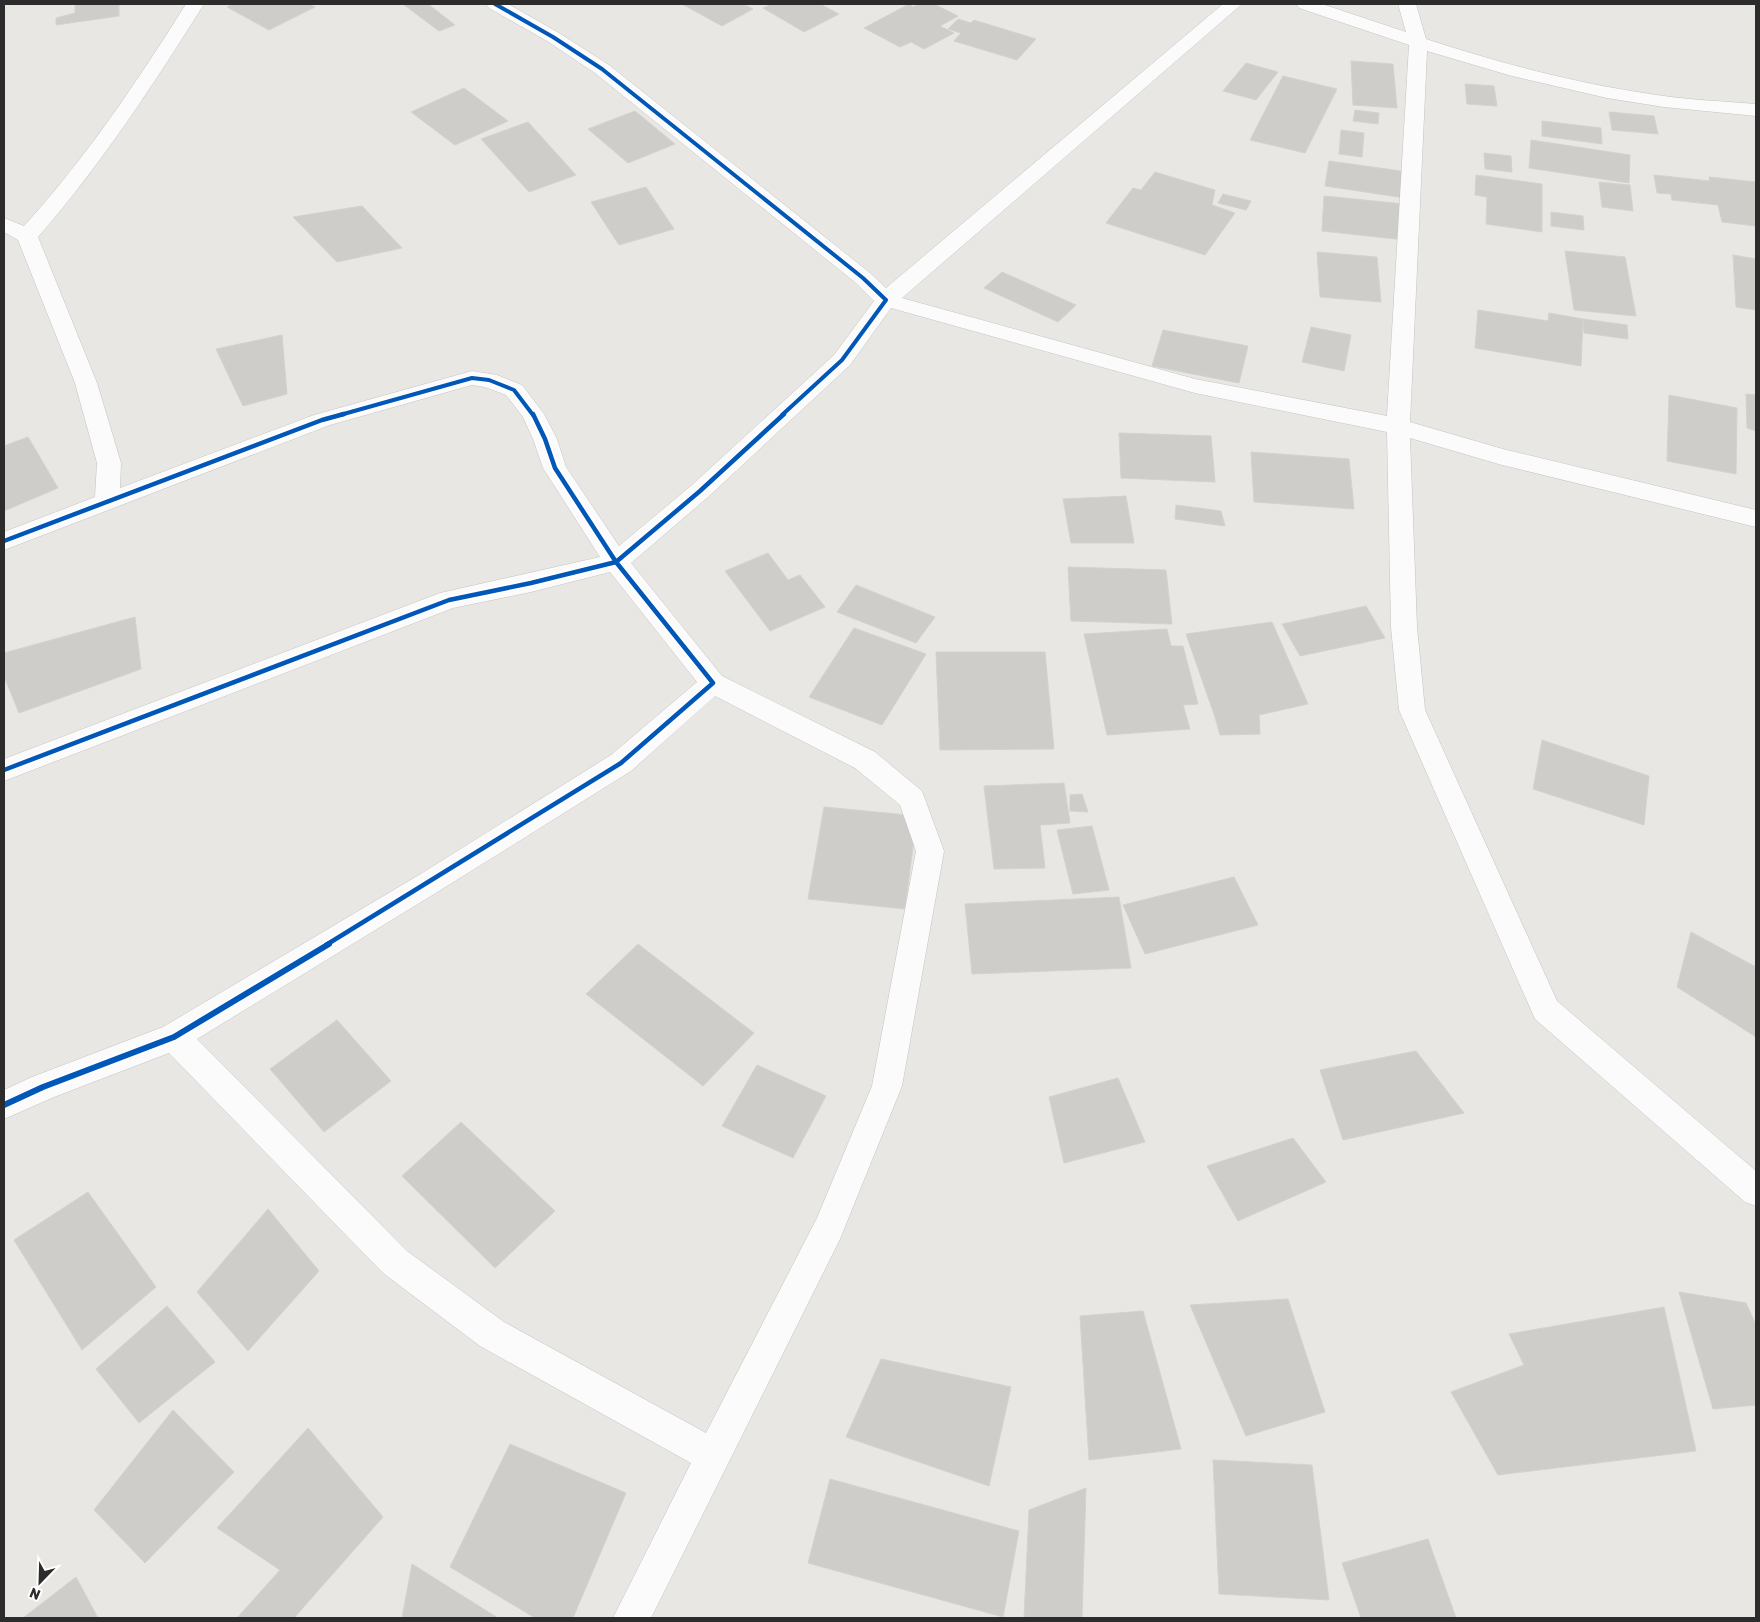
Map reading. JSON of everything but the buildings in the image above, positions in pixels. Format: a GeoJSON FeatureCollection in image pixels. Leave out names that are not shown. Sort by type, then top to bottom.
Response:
{"type":"FeatureCollection","features":[{"type":"Feature","properties":{"kind":"street"},"geometry":{"type":"LineString","coordinates":[[27,236],[51,210],[131,105],[195,4]]}},
{"type":"Feature","properties":{"kind":"street"},"geometry":{"type":"LineString","coordinates":[[496,4],[553,37],[602,69],[855,272],[886,300],[1195,386],[1398,426],[1502,458],[1756,518]]}},
{"type":"Feature","properties":{"kind":"street"},"geometry":{"type":"LineString","coordinates":[[4,770],[450,600],[531,583],[616,562],[700,491],[842,360],[886,300],[1233,4]]}},
{"type":"Feature","properties":{"kind":"street"},"geometry":{"type":"LineString","coordinates":[[1305,4],[1486,64],[1651,100],[1756,110]]}},
{"type":"Feature","properties":{"kind":"street"},"geometry":{"type":"LineString","coordinates":[[1407,4],[1418,43],[1398,426],[1404,627],[1412,710],[1546,1010],[1756,1191]]}},
{"type":"Feature","properties":{"kind":"street"},"geometry":{"type":"LineString","coordinates":[[4,224],[27,236],[86,383],[109,463],[106,501]]}},
{"type":"Feature","properties":{"kind":"street"},"geometry":{"type":"LineString","coordinates":[[4,541],[322,420],[472,378],[490,380],[514,390],[533,414],[545,439],[555,468],[616,562],[713,683],[865,760],[912,799],[930,851],[887,1086],[829,1228],[631,1618]]}},
{"type":"Feature","properties":{"kind":"street"},"geometry":{"type":"LineString","coordinates":[[4,1105],[43,1087],[174,1037],[429,883],[621,762],[713,683]]}},
{"type":"Feature","properties":{"kind":"street"},"geometry":{"type":"LineString","coordinates":[[174,1037],[395,1262],[492,1334],[713,1456]]}},
{"type":"Feature","properties":{"kind":"cycle path"},"geometry":{"type":"LineString","coordinates":[[4,1105],[43,1087],[174,1037],[429,883],[621,763],[713,683],[616,562],[700,491],[842,360],[886,300],[863,278],[602,69],[553,37],[495,4]]}},
{"type":"Feature","properties":{"kind":"cycle path"},"geometry":{"type":"LineString","coordinates":[[4,541],[322,420],[472,378],[489,380],[514,390],[533,414],[545,439],[555,468],[616,562],[531,583],[449,600],[4,770]]}}]}
